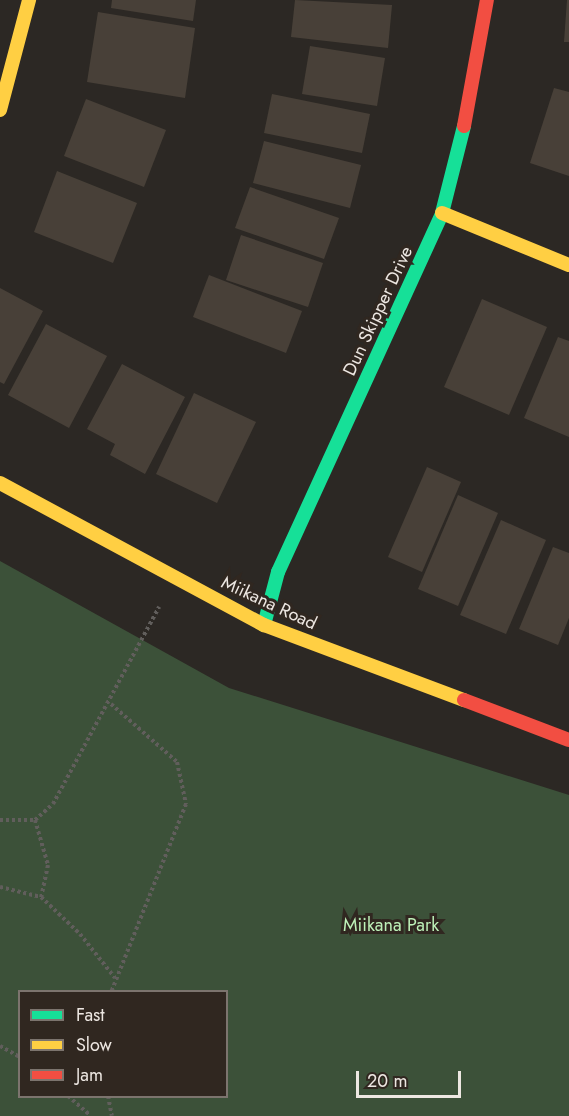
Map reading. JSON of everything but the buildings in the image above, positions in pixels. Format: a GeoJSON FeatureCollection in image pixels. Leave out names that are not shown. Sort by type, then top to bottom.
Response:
{"type":"FeatureCollection","features":[{"type":"Feature","properties":{"kind":"street"},"geometry":{"type":"LineString","coordinates":[[0,110],[29,0]]}},
{"type":"Feature","properties":{"kind":"street","name":"Dun Skipper Drive"},"geometry":{"type":"LineString","coordinates":[[264,625],[278,572],[442,213],[472,95],[487,0]]}},
{"type":"Feature","properties":{"kind":"street"},"geometry":{"type":"LineString","coordinates":[[442,213],[569,264]]}},
{"type":"Feature","properties":{"kind":"street","name":"Miikana Road"},"geometry":{"type":"LineString","coordinates":[[0,483],[169,578],[264,625],[569,740]]}},
{"type":"Feature","properties":{"kind":"path"},"geometry":{"type":"LineString","coordinates":[[0,820],[35,820],[53,804],[111,704],[169,578]]}},
{"type":"Feature","properties":{"kind":"path"},"geometry":{"type":"LineString","coordinates":[[111,704],[177,762],[186,804],[112,990]]}},
{"type":"Feature","properties":{"kind":"path"},"geometry":{"type":"LineString","coordinates":[[35,820],[48,865],[40,897]]}},
{"type":"Feature","properties":{"kind":"path"},"geometry":{"type":"LineString","coordinates":[[0,887],[40,897],[74,927],[115,979]]}},
{"type":"Feature","properties":{"kind":"path"},"geometry":{"type":"LineString","coordinates":[[0,1046],[18,1056]]}},
{"type":"Feature","properties":{"kind":"path"},"geometry":{"type":"LineString","coordinates":[[70,1098],[91,1116]]}},
{"type":"Feature","properties":{"kind":"path"},"geometry":{"type":"LineString","coordinates":[[108,1098],[112,1116]]}},
{"type":"Feature","properties":{"kind":"green space","name":"Miikana Park"},"geometry":{"type":"Polygon","coordinates":[[[0,561],[229,688],[569,795],[569,1116],[0,1116],[0,561]]]}},
{"type":"Feature","properties":{"kind":"traffic: fast"},"geometry":{"type":"LineString","coordinates":[[264,625],[278,572],[442,213],[464,126]]}},
{"type":"Feature","properties":{"kind":"traffic: slow"},"geometry":{"type":"LineString","coordinates":[[0,110],[29,0]]}},
{"type":"Feature","properties":{"kind":"traffic: slow"},"geometry":{"type":"LineString","coordinates":[[442,213],[569,265]]}},
{"type":"Feature","properties":{"kind":"traffic: slow"},"geometry":{"type":"LineString","coordinates":[[0,483],[264,625],[464,700]]}},
{"type":"Feature","properties":{"kind":"traffic: jam"},"geometry":{"type":"LineString","coordinates":[[464,126],[487,0]]}},
{"type":"Feature","properties":{"kind":"traffic: jam"},"geometry":{"type":"LineString","coordinates":[[464,700],[569,740]]}}]}
